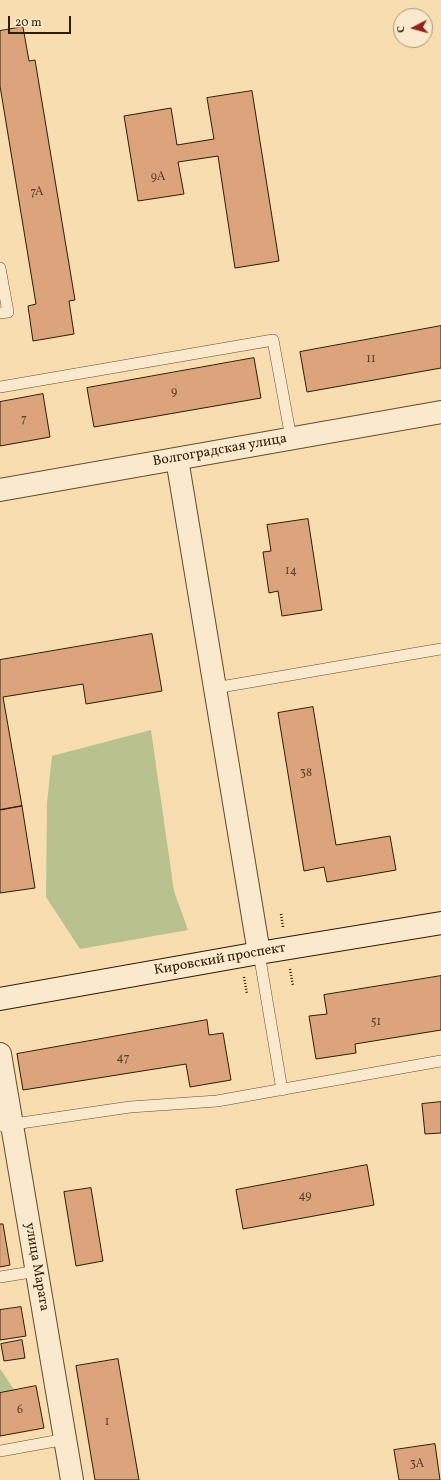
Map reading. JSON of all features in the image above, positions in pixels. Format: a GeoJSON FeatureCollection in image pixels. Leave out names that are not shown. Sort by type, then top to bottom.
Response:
{"type":"FeatureCollection","features":[{"type":"Feature","properties":{"kind":"street","name":"Волгоградская улица"},"geometry":{"type":"LineString","coordinates":[[0,490],[441,412]]}},
{"type":"Feature","properties":{"kind":"street"},"geometry":{"type":"LineString","coordinates":[[177,459],[259,953]]}},
{"type":"Feature","properties":{"kind":"street","name":"Кировский проспект"},"geometry":{"type":"LineString","coordinates":[[0,999],[259,953],[441,923]]}},
{"type":"Feature","properties":{"kind":"street","name":"улица Марата"},"geometry":{"type":"LineString","coordinates":[[0,1054],[6,1125],[37,1271],[72,1480]]}},
{"type":"Feature","properties":{"kind":"lane"},"geometry":{"type":"LineString","coordinates":[[0,268],[8,312],[0,313]]}},
{"type":"Feature","properties":{"kind":"lane"},"geometry":{"type":"LineString","coordinates":[[0,387],[273,340],[291,438]]}},
{"type":"Feature","properties":{"kind":"lane"},"geometry":{"type":"LineString","coordinates":[[215,688],[441,649]]}},
{"type":"Feature","properties":{"kind":"lane"},"geometry":{"type":"LineString","coordinates":[[259,953],[282,1090]]}},
{"type":"Feature","properties":{"kind":"lane"},"geometry":{"type":"LineString","coordinates":[[6,1125],[130,1107],[217,1101],[441,1061]]}},
{"type":"Feature","properties":{"kind":"lane"},"geometry":{"type":"LineString","coordinates":[[0,1277],[37,1271]]}},
{"type":"Feature","properties":{"kind":"lane"},"geometry":{"type":"LineString","coordinates":[[0,1451],[66,1439]]}},
{"type":"Feature","properties":{"kind":"green space"},"geometry":{"type":"Polygon","coordinates":[[[151,730],[174,891],[188,930],[80,949],[46,897],[47,803],[52,756],[151,730]]]}},
{"type":"Feature","properties":{"kind":"green space"},"geometry":{"type":"Polygon","coordinates":[[[1,1370],[15,1391],[0,1393],[1,1370]]]}},
{"type":"Feature","properties":{"kind":"building"},"geometry":{"type":"Polygon","coordinates":[[[23,27],[29,61],[35,60],[75,300],[69,301],[74,334],[33,341],[28,306],[36,304],[0,86],[0,31],[23,27]]]}},
{"type":"Feature","properties":{"kind":"building"},"geometry":{"type":"Polygon","coordinates":[[[252,91],[279,261],[235,268],[218,156],[178,162],[184,194],[138,201],[124,116],[171,108],[177,145],[214,139],[207,98],[252,91]]]}},
{"type":"Feature","properties":{"kind":"building"},"geometry":{"type":"Polygon","coordinates":[[[441,326],[441,368],[307,392],[300,352],[441,326]]]}},
{"type":"Feature","properties":{"kind":"building"},"geometry":{"type":"Polygon","coordinates":[[[254,358],[261,398],[94,427],[87,388],[254,358]]]}},
{"type":"Feature","properties":{"kind":"building"},"geometry":{"type":"Polygon","coordinates":[[[43,394],[50,437],[0,446],[0,402],[43,394]]]}},
{"type":"Feature","properties":{"kind":"building"},"geometry":{"type":"Polygon","coordinates":[[[308,519],[322,610],[282,616],[278,591],[269,593],[263,552],[271,551],[267,525],[308,519]]]}},
{"type":"Feature","properties":{"kind":"building"},"geometry":{"type":"Polygon","coordinates":[[[152,634],[162,691],[86,704],[83,684],[3,697],[22,806],[0,810],[0,660],[152,634]]]}},
{"type":"Feature","properties":{"kind":"building"},"geometry":{"type":"Polygon","coordinates":[[[313,707],[336,845],[390,836],[396,870],[327,882],[324,867],[304,871],[278,713],[313,707]]]}},
{"type":"Feature","properties":{"kind":"building"},"geometry":{"type":"Polygon","coordinates":[[[22,806],[35,888],[0,893],[0,810],[22,806]]]}},
{"type":"Feature","properties":{"kind":"building"},"geometry":{"type":"Polygon","coordinates":[[[441,976],[441,1030],[355,1044],[356,1053],[316,1059],[309,1016],[327,1014],[324,995],[441,976]]]}},
{"type":"Feature","properties":{"kind":"building"},"geometry":{"type":"Polygon","coordinates":[[[207,1020],[209,1035],[223,1033],[231,1080],[190,1087],[186,1064],[23,1090],[17,1054],[207,1020]]]}},
{"type":"Feature","properties":{"kind":"building"},"geometry":{"type":"Polygon","coordinates":[[[441,1102],[441,1133],[425,1134],[422,1104],[441,1102]]]}},
{"type":"Feature","properties":{"kind":"building"},"geometry":{"type":"Polygon","coordinates":[[[367,1165],[374,1205],[243,1229],[236,1190],[367,1165]]]}},
{"type":"Feature","properties":{"kind":"building"},"geometry":{"type":"Polygon","coordinates":[[[91,1188],[103,1261],[76,1266],[64,1192],[91,1188]]]}},
{"type":"Feature","properties":{"kind":"building"},"geometry":{"type":"Polygon","coordinates":[[[0,1224],[3,1224],[10,1265],[0,1267],[0,1224]]]}},
{"type":"Feature","properties":{"kind":"building"},"geometry":{"type":"Polygon","coordinates":[[[21,1307],[26,1336],[0,1340],[0,1310],[21,1307]]]}},
{"type":"Feature","properties":{"kind":"building"},"geometry":{"type":"Polygon","coordinates":[[[22,1340],[25,1358],[4,1361],[1,1344],[22,1340]]]}},
{"type":"Feature","properties":{"kind":"building"},"geometry":{"type":"Polygon","coordinates":[[[118,1359],[139,1480],[95,1480],[76,1366],[118,1359]]]}},
{"type":"Feature","properties":{"kind":"building"},"geometry":{"type":"Polygon","coordinates":[[[36,1386],[44,1428],[0,1436],[0,1393],[36,1386]]]}},
{"type":"Feature","properties":{"kind":"building"},"geometry":{"type":"Polygon","coordinates":[[[435,1444],[440,1480],[399,1480],[394,1450],[435,1444]]]}}]}
